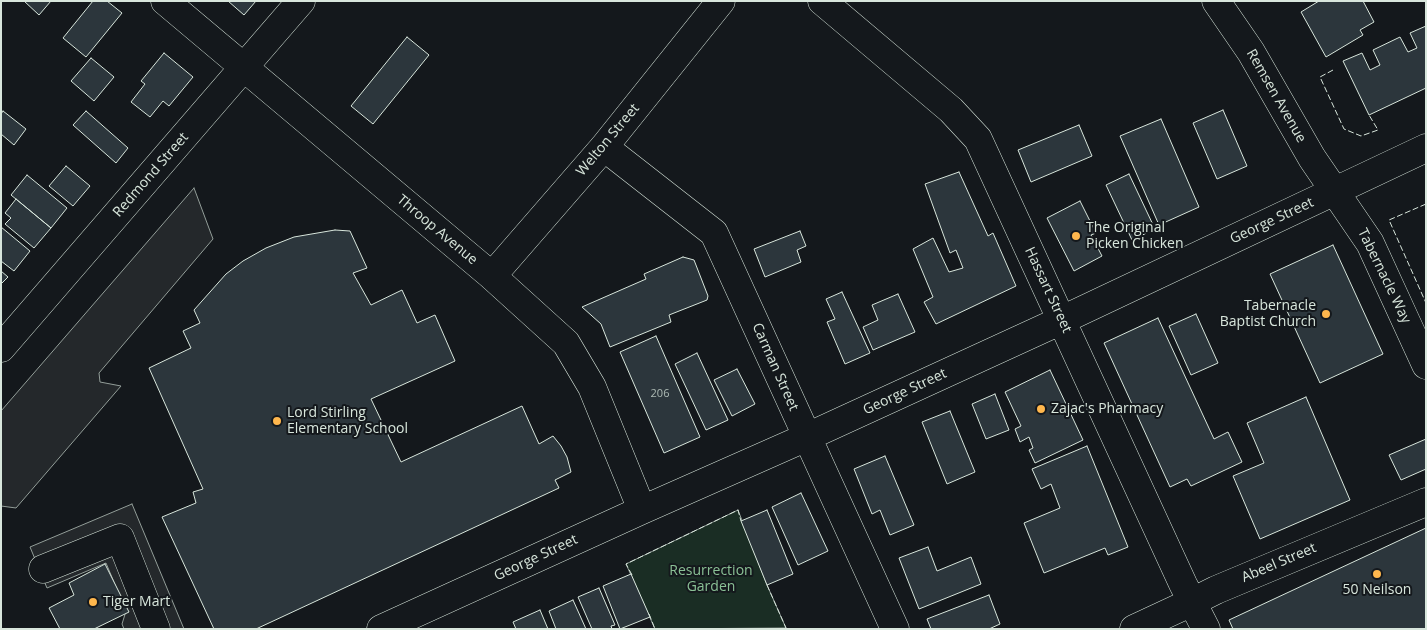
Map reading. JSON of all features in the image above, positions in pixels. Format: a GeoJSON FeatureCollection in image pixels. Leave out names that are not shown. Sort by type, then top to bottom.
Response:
{"type":"FeatureCollection","features":[{"type":"Feature","properties":{"kind":"street","name":"Throop Avenue"},"geometry":{"type":"LineString","coordinates":[[165,1],[492,276],[566,343],[592,388],[642,510]]}},
{"type":"Feature","properties":{"kind":"street","name":"Redmond Street"},"geometry":{"type":"LineString","coordinates":[[1,348],[301,1]]}},
{"type":"Feature","properties":{"kind":"street","name":"Welton Street"},"geometry":{"type":"LineString","coordinates":[[492,276],[604,147],[721,1]]}},
{"type":"Feature","properties":{"kind":"street","name":"Hassart Street"},"geometry":{"type":"LineString","coordinates":[[822,1],[951,110],[978,138],[1206,629]]}},
{"type":"Feature","properties":{"kind":"street","name":"Remsen Avenue"},"geometry":{"type":"LineString","coordinates":[[1216,1],[1251,52],[1312,158],[1336,192]]}},
{"type":"Feature","properties":{"kind":"street","name":"Carman Street"},"geometry":{"type":"LineString","coordinates":[[604,147],[714,233],[894,629]]}},
{"type":"Feature","properties":{"kind":"street","name":"George Street"},"geometry":{"type":"LineString","coordinates":[[381,629],[1062,320],[1426,148]]}},
{"type":"Feature","properties":{"kind":"street","name":"Tabernacle Way"},"geometry":{"type":"LineString","coordinates":[[1336,192],[1370,243],[1426,365]]}},
{"type":"Feature","properties":{"kind":"street","name":"Abeel Street"},"geometry":{"type":"LineString","coordinates":[[1134,629],[1216,590],[1426,502]]}},
{"type":"Feature","properties":{"kind":"street"},"geometry":{"type":"LineString","coordinates":[[43,569],[120,538],[156,629]]}},
{"type":"Feature","properties":{"kind":"green space","name":"Resurrection Garden"},"geometry":{"type":"Polygon","coordinates":[[[738,510],[786,628],[655,629],[626,564],[738,510]]]}},
{"type":"Feature","properties":{"kind":"shaded area"},"geometry":{"type":"Polygon","coordinates":[[[194,188],[213,239],[99,373],[100,382],[121,386],[16,508],[1,506],[1,411],[194,188]]]}},
{"type":"Feature","properties":{"kind":"shaded area"},"geometry":{"type":"Polygon","coordinates":[[[132,504],[184,629],[124,629],[122,624],[126,611],[106,563],[47,588],[30,547],[132,504]]]}},
{"type":"Feature","properties":{"kind":"building"},"geometry":{"type":"Polygon","coordinates":[[[24,1],[51,1],[39,15],[24,1]]]}},
{"type":"Feature","properties":{"kind":"building"},"geometry":{"type":"Polygon","coordinates":[[[93,1],[107,1],[122,13],[86,57],[63,38],[93,1]]]}},
{"type":"Feature","properties":{"kind":"building"},"geometry":{"type":"Polygon","coordinates":[[[228,1],[256,1],[244,15],[228,1]]]}},
{"type":"Feature","properties":{"kind":"building"},"geometry":{"type":"Polygon","coordinates":[[[1319,1],[1363,1],[1374,22],[1360,30],[1363,35],[1326,57],[1301,12],[1319,1]]]}},
{"type":"Feature","properties":{"kind":"building"},"geometry":{"type":"Polygon","coordinates":[[[1426,26],[1426,88],[1369,115],[1343,61],[1362,53],[1370,70],[1380,65],[1373,50],[1400,37],[1408,52],[1417,48],[1410,33],[1426,26]]]}},
{"type":"Feature","properties":{"kind":"building"},"geometry":{"type":"Polygon","coordinates":[[[407,37],[429,55],[373,124],[351,106],[407,37]]]}},
{"type":"Feature","properties":{"kind":"building"},"geometry":{"type":"Polygon","coordinates":[[[164,53],[193,77],[169,106],[163,101],[150,117],[131,102],[145,84],[141,81],[164,53]]]}},
{"type":"Feature","properties":{"kind":"building"},"geometry":{"type":"Polygon","coordinates":[[[91,58],[114,77],[94,101],[71,81],[91,58]]]}},
{"type":"Feature","properties":{"kind":"building"},"geometry":{"type":"Polygon","coordinates":[[[1223,110],[1247,166],[1217,179],[1193,123],[1223,110]]]}},
{"type":"Feature","properties":{"kind":"building"},"geometry":{"type":"Polygon","coordinates":[[[3,111],[26,129],[14,145],[1,134],[1,114],[3,111]]]}},
{"type":"Feature","properties":{"kind":"building"},"geometry":{"type":"Polygon","coordinates":[[[86,111],[128,148],[116,163],[73,125],[86,111]]]}},
{"type":"Feature","properties":{"kind":"building"},"geometry":{"type":"Polygon","coordinates":[[[1161,119],[1199,207],[1159,225],[1120,136],[1161,119]]]}},
{"type":"Feature","properties":{"kind":"building"},"geometry":{"type":"Polygon","coordinates":[[[1079,125],[1092,156],[1031,182],[1018,150],[1079,125]]]}},
{"type":"Feature","properties":{"kind":"building"},"geometry":{"type":"Polygon","coordinates":[[[66,166],[90,186],[73,206],[49,186],[66,166]]]}},
{"type":"Feature","properties":{"kind":"building"},"geometry":{"type":"Polygon","coordinates":[[[959,172],[988,236],[993,233],[1016,286],[936,324],[924,302],[933,297],[913,249],[933,238],[949,272],[963,268],[956,250],[950,253],[925,184],[959,172]]]}},
{"type":"Feature","properties":{"kind":"building"},"geometry":{"type":"Polygon","coordinates":[[[1129,174],[1155,229],[1132,240],[1106,185],[1129,174]]]}},
{"type":"Feature","properties":{"kind":"building"},"geometry":{"type":"Polygon","coordinates":[[[27,175],[67,208],[51,228],[11,195],[27,175]]]}},
{"type":"Feature","properties":{"kind":"building"},"geometry":{"type":"Polygon","coordinates":[[[16,199],[51,228],[34,248],[5,224],[11,218],[5,213],[16,199]]]}},
{"type":"Feature","properties":{"kind":"building"},"geometry":{"type":"Polygon","coordinates":[[[1080,201],[1096,233],[1091,235],[1102,256],[1074,271],[1047,218],[1080,201]]]}},
{"type":"Feature","properties":{"kind":"building"},"geometry":{"type":"Polygon","coordinates":[[[1,227],[30,251],[14,271],[1,261],[1,227]]]}},
{"type":"Feature","properties":{"kind":"building","name":"Lord Stirling Elementary School"},"geometry":{"type":"Polygon","coordinates":[[[335,230],[350,231],[367,268],[353,273],[371,305],[402,290],[417,323],[435,315],[455,361],[371,399],[401,462],[522,406],[539,444],[553,436],[567,457],[571,472],[555,480],[559,488],[256,629],[214,629],[162,517],[196,503],[193,492],[203,489],[149,368],[191,348],[183,331],[200,323],[194,310],[226,274],[243,261],[266,248],[294,237],[335,230]]]}},
{"type":"Feature","properties":{"kind":"building"},"geometry":{"type":"Polygon","coordinates":[[[800,231],[806,246],[797,250],[801,262],[765,277],[754,249],[800,231]]]}},
{"type":"Feature","properties":{"kind":"building","name":"Tabernacle Baptist Church"},"geometry":{"type":"Polygon","coordinates":[[[1333,245],[1383,354],[1320,383],[1270,274],[1333,245]]]}},
{"type":"Feature","properties":{"kind":"building"},"geometry":{"type":"Polygon","coordinates":[[[683,257],[694,260],[708,296],[707,300],[669,315],[671,322],[610,347],[601,324],[582,307],[646,279],[644,274],[683,257]]]}},
{"type":"Feature","properties":{"kind":"building"},"geometry":{"type":"Polygon","coordinates":[[[1,271],[8,277],[1,284],[1,271]]]}},
{"type":"Feature","properties":{"kind":"building"},"geometry":{"type":"Polygon","coordinates":[[[842,292],[870,353],[845,364],[827,322],[835,319],[826,299],[842,292]]]}},
{"type":"Feature","properties":{"kind":"building"},"geometry":{"type":"Polygon","coordinates":[[[898,294],[915,332],[873,350],[863,327],[878,320],[872,305],[898,294]]]}},
{"type":"Feature","properties":{"kind":"building"},"geometry":{"type":"Polygon","coordinates":[[[1196,314],[1218,363],[1191,375],[1169,326],[1196,314]]]}},
{"type":"Feature","properties":{"kind":"building"},"geometry":{"type":"Polygon","coordinates":[[[1158,318],[1214,439],[1228,432],[1242,462],[1191,486],[1187,479],[1170,487],[1104,343],[1158,318]]]}},
{"type":"Feature","properties":{"kind":"building"},"geometry":{"type":"Polygon","coordinates":[[[656,336],[700,437],[664,453],[620,352],[656,336]]]}},
{"type":"Feature","properties":{"kind":"building"},"geometry":{"type":"Polygon","coordinates":[[[697,353],[728,420],[706,430],[675,364],[697,353]]]}},
{"type":"Feature","properties":{"kind":"building"},"geometry":{"type":"Polygon","coordinates":[[[737,369],[755,404],[732,416],[714,380],[737,369]]]}},
{"type":"Feature","properties":{"kind":"building","name":"Zajac's Pharmacy"},"geometry":{"type":"Polygon","coordinates":[[[1050,370],[1083,440],[1035,463],[1029,450],[1033,448],[1029,437],[1020,442],[1015,429],[1021,426],[1005,392],[1050,370]]]}},
{"type":"Feature","properties":{"kind":"building"},"geometry":{"type":"Polygon","coordinates":[[[995,394],[1009,430],[986,439],[972,404],[995,394]]]}},
{"type":"Feature","properties":{"kind":"building"},"geometry":{"type":"Polygon","coordinates":[[[1306,397],[1350,500],[1260,539],[1233,476],[1264,463],[1247,423],[1306,397]]]}},
{"type":"Feature","properties":{"kind":"building"},"geometry":{"type":"Polygon","coordinates":[[[950,411],[975,472],[947,484],[922,422],[950,411]]]}},
{"type":"Feature","properties":{"kind":"building"},"geometry":{"type":"Polygon","coordinates":[[[1426,439],[1426,469],[1401,480],[1389,455],[1426,439]]]}},
{"type":"Feature","properties":{"kind":"building"},"geometry":{"type":"Polygon","coordinates":[[[1087,446],[1128,547],[1108,555],[1105,548],[1044,573],[1024,523],[1060,508],[1051,484],[1041,489],[1032,469],[1087,446]]]}},
{"type":"Feature","properties":{"kind":"building"},"geometry":{"type":"Polygon","coordinates":[[[885,456],[914,525],[890,535],[880,510],[872,514],[854,469],[885,456]]]}},
{"type":"Feature","properties":{"kind":"building"},"geometry":{"type":"Polygon","coordinates":[[[801,493],[828,551],[798,565],[772,507],[801,493]]]}},
{"type":"Feature","properties":{"kind":"building"},"geometry":{"type":"Polygon","coordinates":[[[767,510],[793,574],[767,585],[741,521],[767,510]]]}},
{"type":"Feature","properties":{"kind":"building","name":"50 Neilson"},"geometry":{"type":"Polygon","coordinates":[[[1426,528],[1426,629],[1233,629],[1229,620],[1426,528]]]}},
{"type":"Feature","properties":{"kind":"building"},"geometry":{"type":"Polygon","coordinates":[[[928,547],[937,571],[971,557],[981,584],[919,609],[899,558],[928,547]]]}},
{"type":"Feature","properties":{"kind":"building","name":"Tiger Mart"},"geometry":{"type":"Polygon","coordinates":[[[105,564],[129,612],[94,629],[60,629],[49,608],[74,595],[69,583],[105,564]]]}},
{"type":"Feature","properties":{"kind":"building"},"geometry":{"type":"Polygon","coordinates":[[[631,574],[650,617],[620,629],[603,586],[631,574]]]}},
{"type":"Feature","properties":{"kind":"building"},"geometry":{"type":"Polygon","coordinates":[[[599,588],[615,625],[611,626],[612,629],[592,629],[578,597],[599,588]]]}},
{"type":"Feature","properties":{"kind":"building"},"geometry":{"type":"Polygon","coordinates":[[[989,595],[1000,624],[989,629],[931,629],[927,619],[989,595]]]}},
{"type":"Feature","properties":{"kind":"building"},"geometry":{"type":"Polygon","coordinates":[[[573,600],[586,629],[556,629],[549,611],[573,600]]]}},
{"type":"Feature","properties":{"kind":"building"},"geometry":{"type":"Polygon","coordinates":[[[540,610],[548,629],[516,629],[513,622],[540,610]]]}},
{"type":"Feature","properties":{"kind":"fence"},"geometry":{"type":"LineString","coordinates":[[1333,70],[1320,77],[1344,129],[1361,136],[1378,130],[1369,115]]}},
{"type":"Feature","properties":{"kind":"fence"},"geometry":{"type":"LineString","coordinates":[[1426,204],[1389,220],[1426,303]]}},
{"type":"Feature","properties":{"kind":"fence"},"geometry":{"type":"LineString","coordinates":[[632,575],[626,564],[738,510],[741,521]]}},
{"type":"Feature","properties":{"kind":"fence"},"geometry":{"type":"LineString","coordinates":[[767,585],[786,628],[784,629]]}},
{"type":"Feature","properties":{"kind":"fence"},"geometry":{"type":"LineString","coordinates":[[649,614],[655,629]]}},
{"type":"Feature","properties":{"kind":"place","name":"The Original Picken Chicken"},"geometry":{"type":"Point","coordinates":[1076,236]}},
{"type":"Feature","properties":{"kind":"place","name":"Tabernacle Baptist Church"},"geometry":{"type":"Point","coordinates":[1326,314]}},
{"type":"Feature","properties":{"kind":"place","name":"Zajac's Pharmacy"},"geometry":{"type":"Point","coordinates":[1041,409]}},
{"type":"Feature","properties":{"kind":"place","name":"Lord Stirling Elementary School"},"geometry":{"type":"Point","coordinates":[277,421]}},
{"type":"Feature","properties":{"kind":"place","name":"50 Neilson"},"geometry":{"type":"Point","coordinates":[1377,574]}},
{"type":"Feature","properties":{"kind":"place","name":"Tiger Mart"},"geometry":{"type":"Point","coordinates":[93,602]}}]}
